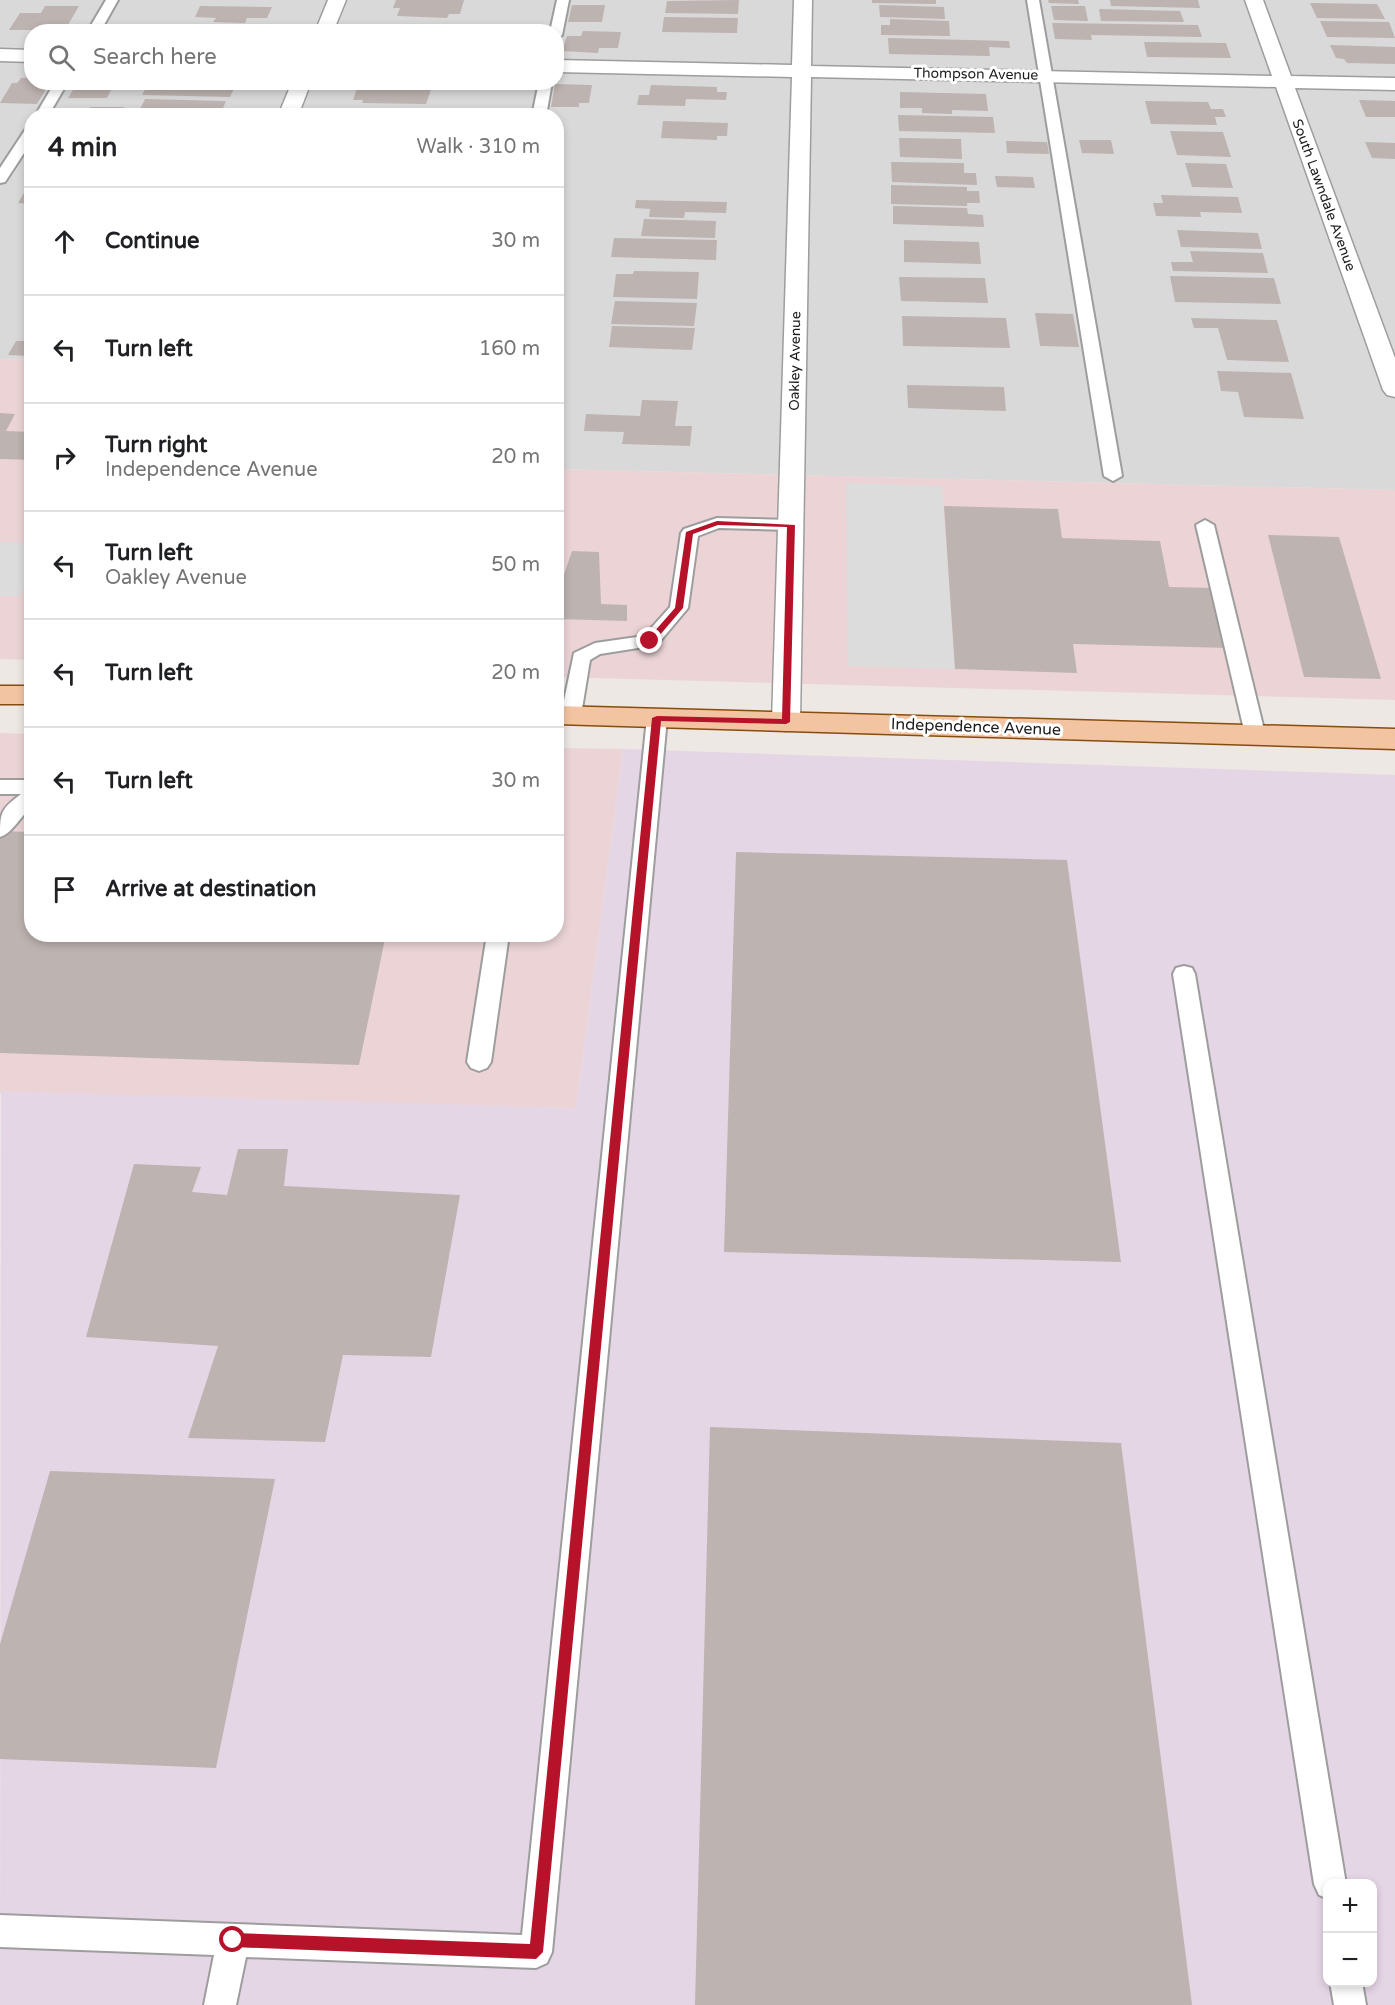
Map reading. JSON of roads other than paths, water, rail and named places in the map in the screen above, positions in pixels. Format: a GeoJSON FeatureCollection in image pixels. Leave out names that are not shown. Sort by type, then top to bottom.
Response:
{"type":"FeatureCollection","features":[{"type":"Feature","properties":{"kind":"main road"},"geometry":{"type":"LineString","coordinates":[[0,695],[24,696]]}},
{"type":"Feature","properties":{"kind":"main road","name":"Independence Avenue"},"geometry":{"type":"LineString","coordinates":[[564,715],[1395,739]]}},
{"type":"Feature","properties":{"kind":"street"},"geometry":{"type":"LineString","coordinates":[[327,24],[337,0]]}},
{"type":"Feature","properties":{"kind":"street","name":"Oakley Avenue"},"geometry":{"type":"LineString","coordinates":[[786,722],[803,0]]}},
{"type":"Feature","properties":{"kind":"street","name":"South Lawndale Avenue"},"geometry":{"type":"LineString","coordinates":[[1254,0],[1395,390]]}},
{"type":"Feature","properties":{"kind":"street"},"geometry":{"type":"LineString","coordinates":[[0,56],[24,56]]}},
{"type":"Feature","properties":{"kind":"street","name":"Thompson Avenue"},"geometry":{"type":"LineString","coordinates":[[564,66],[1395,84]]}},
{"type":"Feature","properties":{"kind":"street"},"geometry":{"type":"LineString","coordinates":[[291,108],[299,90]]}},
{"type":"Feature","properties":{"kind":"lane"},"geometry":{"type":"LineString","coordinates":[[98,24],[112,0]]}},
{"type":"Feature","properties":{"kind":"lane"},"geometry":{"type":"LineString","coordinates":[[558,24],[563,0]]}},
{"type":"Feature","properties":{"kind":"lane"},"geometry":{"type":"LineString","coordinates":[[1034,0],[1113,476]]}},
{"type":"Feature","properties":{"kind":"lane"},"geometry":{"type":"LineString","coordinates":[[45,108],[57,90]]}},
{"type":"Feature","properties":{"kind":"lane"},"geometry":{"type":"LineString","coordinates":[[541,108],[544,90]]}},
{"type":"Feature","properties":{"kind":"lane"},"geometry":{"type":"LineString","coordinates":[[0,179],[24,142]]}},
{"type":"Feature","properties":{"kind":"lane"},"geometry":{"type":"LineString","coordinates":[[564,715],[581,657],[595,649],[650,641],[679,608],[690,532],[717,523],[791,525]]}},
{"type":"Feature","properties":{"kind":"lane"},"geometry":{"type":"LineString","coordinates":[[1205,525],[1255,734]]}},
{"type":"Feature","properties":{"kind":"lane"},"geometry":{"type":"LineString","coordinates":[[0,1931],[536,1952],[657,718]]}},
{"type":"Feature","properties":{"kind":"lane"},"geometry":{"type":"LineString","coordinates":[[0,787],[24,787]]}},
{"type":"Feature","properties":{"kind":"lane"},"geometry":{"type":"LineString","coordinates":[[0,830],[14,810],[24,802]]}},
{"type":"Feature","properties":{"kind":"lane"},"geometry":{"type":"LineString","coordinates":[[479,1062],[497,942]]}},
{"type":"Feature","properties":{"kind":"lane"},"geometry":{"type":"LineString","coordinates":[[1184,974],[1329,1879]]}},
{"type":"Feature","properties":{"kind":"lane"},"geometry":{"type":"LineString","coordinates":[[220,2005],[233,1940]]}},
{"type":"Feature","properties":{"kind":"lane"},"geometry":{"type":"LineString","coordinates":[[1347,1987],[1350,2005]]}}]}
